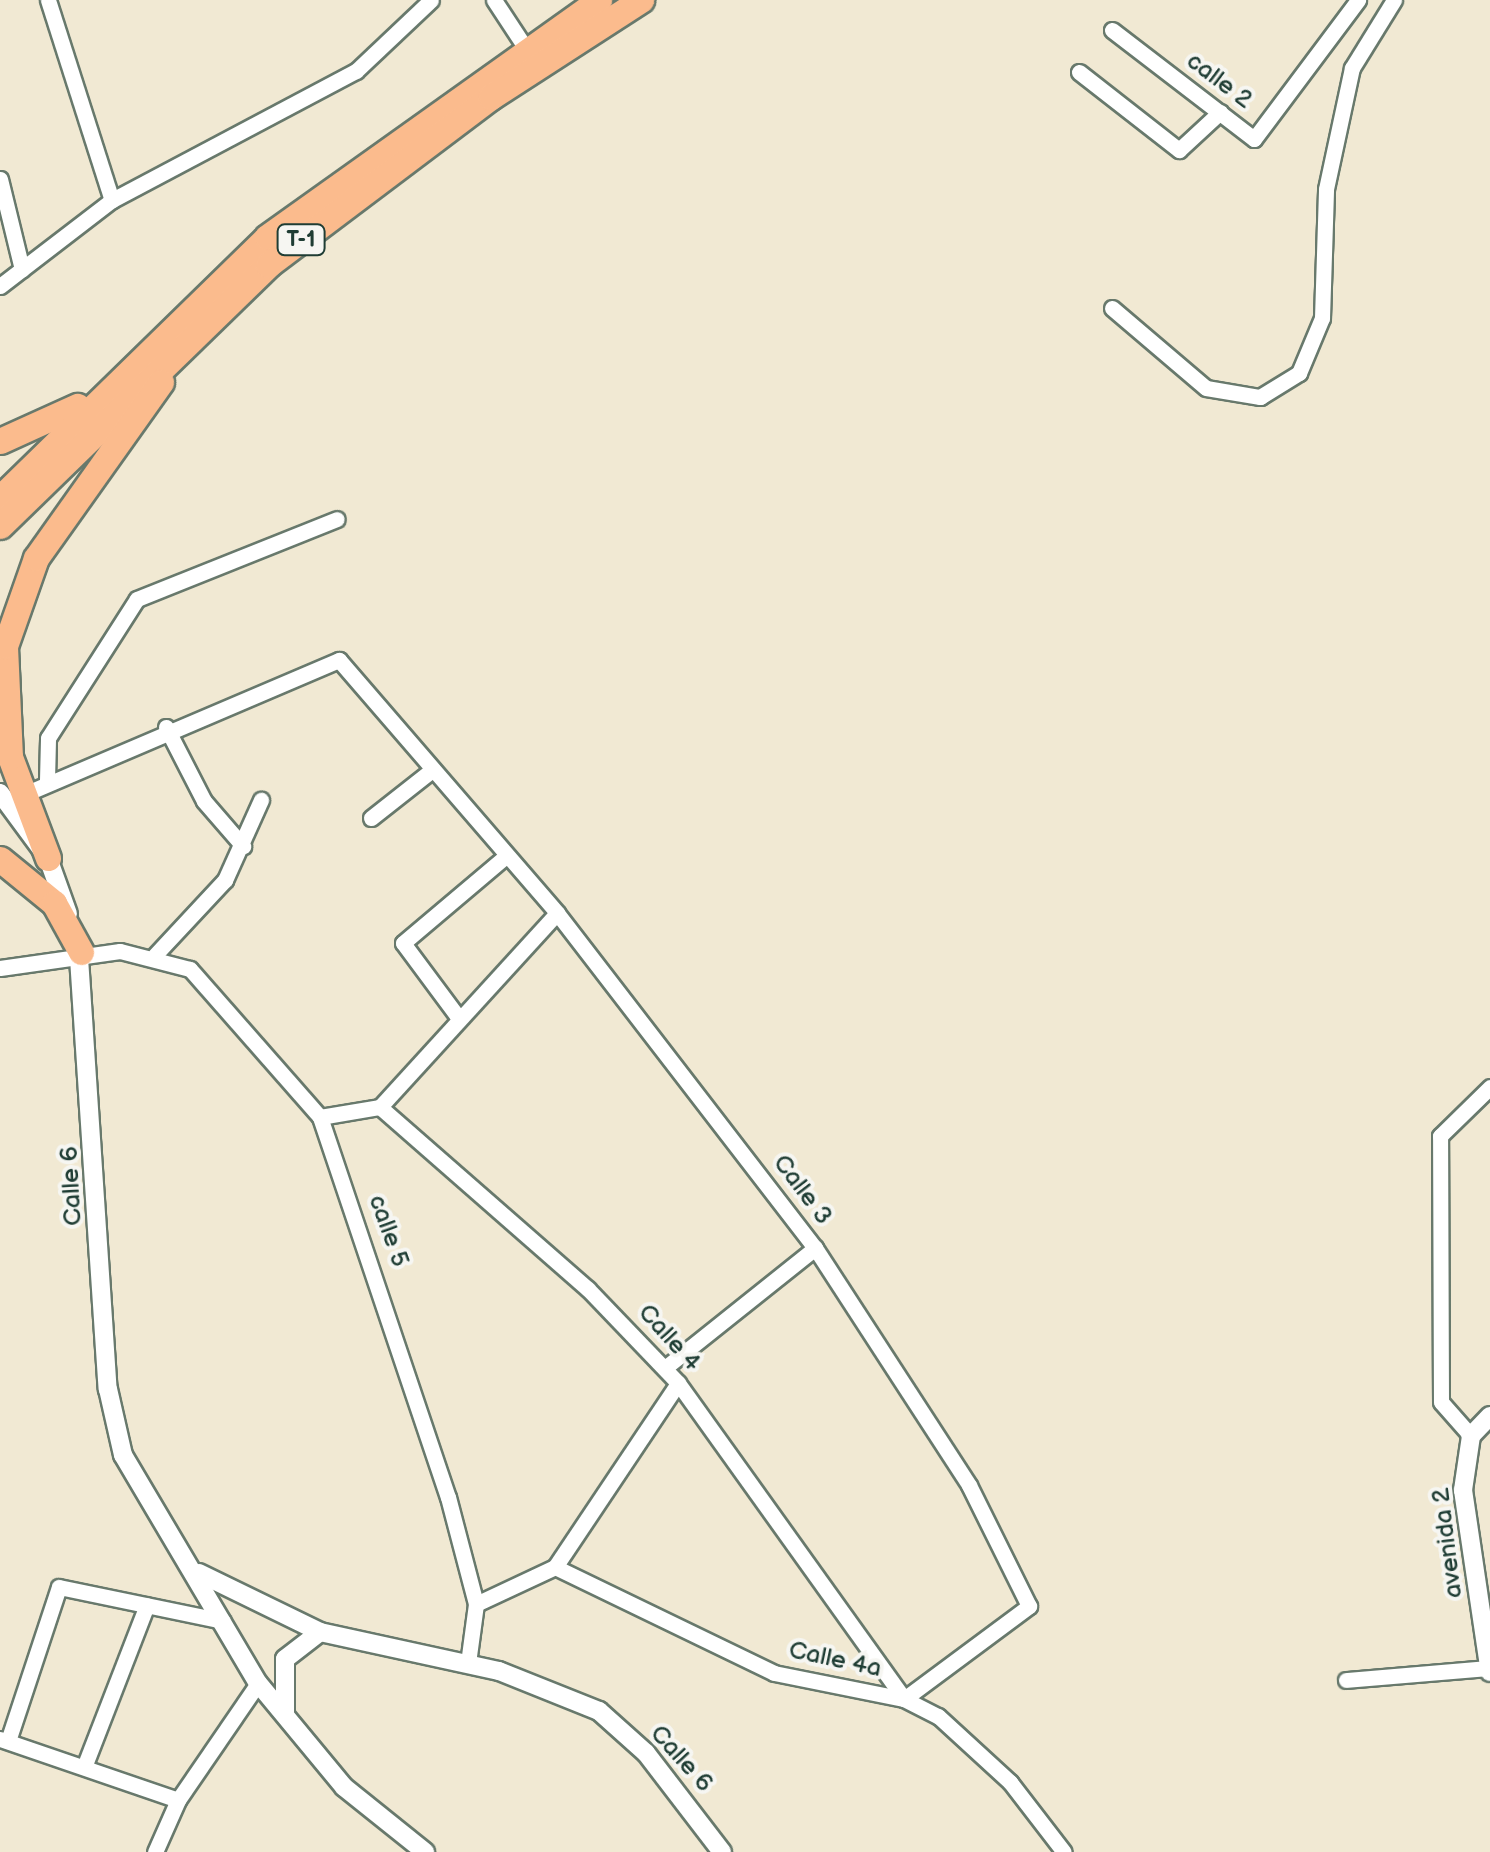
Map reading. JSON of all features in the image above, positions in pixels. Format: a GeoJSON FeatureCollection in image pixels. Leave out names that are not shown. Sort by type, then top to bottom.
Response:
{"type":"FeatureCollection","features":[{"type":"Feature","properties":{"kind":"highway","name":"T-1"},"geometry":{"type":"LineString","coordinates":[[0,498],[132,364],[267,237],[525,47],[599,0]]}},
{"type":"Feature","properties":{"kind":"highway","name":"T-1"},"geometry":{"type":"LineString","coordinates":[[0,526],[212,316],[491,97],[641,0]]}},
{"type":"Feature","properties":{"kind":"highway"},"geometry":{"type":"LineString","coordinates":[[48,858],[10,798],[1,696],[16,603],[36,558],[90,471],[212,316]]}},
{"type":"Feature","properties":{"kind":"highway"},"geometry":{"type":"LineString","coordinates":[[0,441],[67,414],[132,364]]}},
{"type":"Feature","properties":{"kind":"highway"},"geometry":{"type":"LineString","coordinates":[[0,860],[54,903],[81,952]]}},
{"type":"Feature","properties":{"kind":"street"},"geometry":{"type":"LineString","coordinates":[[48,0],[112,200]]}},
{"type":"Feature","properties":{"kind":"street"},"geometry":{"type":"LineString","coordinates":[[0,286],[112,200],[356,70],[431,0]]}},
{"type":"Feature","properties":{"kind":"street"},"geometry":{"type":"LineString","coordinates":[[494,0],[525,47]]}},
{"type":"Feature","properties":{"kind":"street","name":"calle 2"},"geometry":{"type":"LineString","coordinates":[[1112,30],[1254,139],[1358,0]]}},
{"type":"Feature","properties":{"kind":"street"},"geometry":{"type":"LineString","coordinates":[[1112,308],[1206,388],[1260,397],[1299,374],[1322,318],[1326,189],[1352,68],[1394,0]]}},
{"type":"Feature","properties":{"kind":"street"},"geometry":{"type":"LineString","coordinates":[[1079,72],[1179,150],[1220,112]]}},
{"type":"Feature","properties":{"kind":"street"},"geometry":{"type":"LineString","coordinates":[[0,179],[22,269]]}},
{"type":"Feature","properties":{"kind":"street"},"geometry":{"type":"LineString","coordinates":[[47,780],[48,738],[137,600],[337,519]]}},
{"type":"Feature","properties":{"kind":"street","name":"Calle 3"},"geometry":{"type":"LineString","coordinates":[[166,727],[339,660],[558,913],[814,1248],[1030,1593],[1029,1606],[904,1699]]}},
{"type":"Feature","properties":{"kind":"street"},"geometry":{"type":"LineString","coordinates":[[10,798],[166,727],[204,801],[243,846]]}},
{"type":"Feature","properties":{"kind":"street"},"geometry":{"type":"LineString","coordinates":[[371,818],[432,770]]}},
{"type":"Feature","properties":{"kind":"street"},"geometry":{"type":"LineString","coordinates":[[155,955],[216,891],[243,846],[261,800]]}},
{"type":"Feature","properties":{"kind":"street"},"geometry":{"type":"LineString","coordinates":[[458,1017],[403,943],[506,856]]}},
{"type":"Feature","properties":{"kind":"street","name":"Calle 6"},"geometry":{"type":"LineString","coordinates":[[48,858],[81,952],[108,1389],[123,1455],[150,1511],[199,1573],[258,1682],[344,1787],[425,1852]]}},
{"type":"Feature","properties":{"kind":"street"},"geometry":{"type":"LineString","coordinates":[[320,1117],[380,1107],[458,1017],[558,913]]}},
{"type":"Feature","properties":{"kind":"street","name":"calle 5"},"geometry":{"type":"LineString","coordinates":[[0,968],[81,952],[155,955],[214,987],[320,1117],[392,1315],[476,1604],[468,1663]]}},
{"type":"Feature","properties":{"kind":"street"},"geometry":{"type":"LineString","coordinates":[[1490,1087],[1440,1136],[1442,1402],[1471,1436],[1490,1416]]}},
{"type":"Feature","properties":{"kind":"street","name":"Calle 4"},"geometry":{"type":"LineString","coordinates":[[380,1107],[666,1367],[904,1699]]}},
{"type":"Feature","properties":{"kind":"street"},"geometry":{"type":"LineString","coordinates":[[666,1367],[814,1248]]}},
{"type":"Feature","properties":{"kind":"street"},"geometry":{"type":"LineString","coordinates":[[476,1604],[556,1567],[678,1382]]}},
{"type":"Feature","properties":{"kind":"street","name":"avenida 2"},"geometry":{"type":"LineString","coordinates":[[1471,1436],[1463,1490],[1490,1670]]}},
{"type":"Feature","properties":{"kind":"street","name":"Calle 4a"},"geometry":{"type":"LineString","coordinates":[[556,1567],[774,1673],[904,1699],[969,1743],[1064,1852]]}},
{"type":"Feature","properties":{"kind":"street","name":"Calle 6"},"geometry":{"type":"LineString","coordinates":[[199,1573],[320,1632],[468,1663],[598,1712],[646,1753],[722,1852]]}},
{"type":"Feature","properties":{"kind":"street"},"geometry":{"type":"LineString","coordinates":[[178,1800],[86,1762],[4,1740],[59,1587],[223,1622]]}},
{"type":"Feature","properties":{"kind":"street"},"geometry":{"type":"LineString","coordinates":[[86,1762],[147,1605]]}},
{"type":"Feature","properties":{"kind":"street"},"geometry":{"type":"LineString","coordinates":[[286,1718],[285,1659],[320,1632]]}},
{"type":"Feature","properties":{"kind":"street"},"geometry":{"type":"LineString","coordinates":[[1346,1680],[1490,1670]]}},
{"type":"Feature","properties":{"kind":"street"},"geometry":{"type":"LineString","coordinates":[[154,1852],[178,1800],[258,1682]]}}]}
